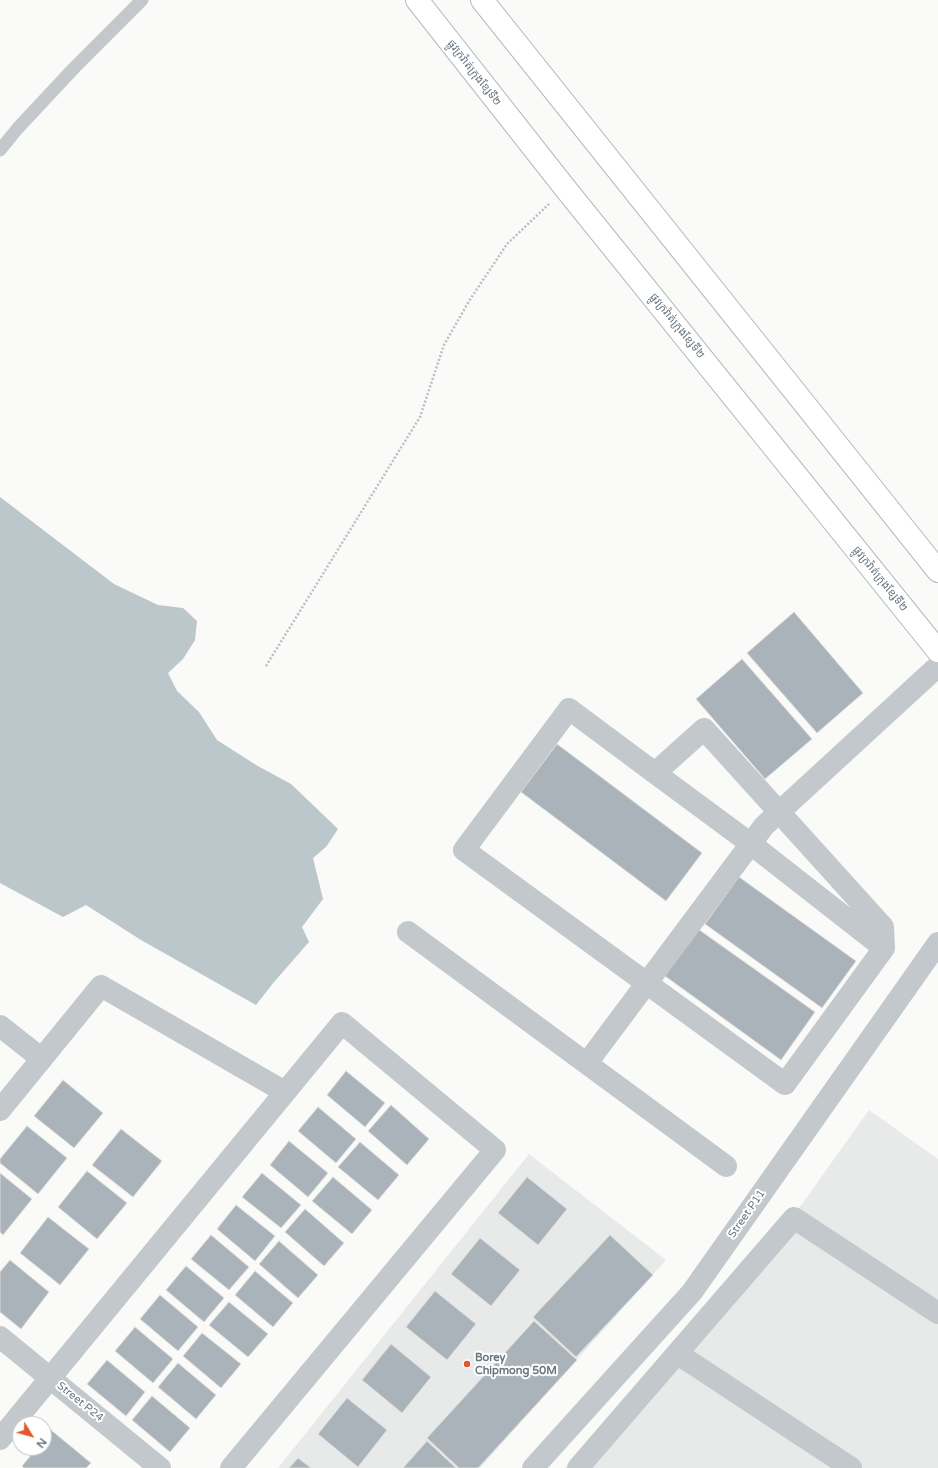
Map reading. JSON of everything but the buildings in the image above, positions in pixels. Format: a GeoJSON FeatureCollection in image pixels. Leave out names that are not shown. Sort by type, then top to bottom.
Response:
{"type":"FeatureCollection","features":[{"type":"Feature","properties":{"kind":"main road","name":"ផ្លូវក្រវ៉ាត់ក្រុងខ្សែទី២"},"geometry":{"type":"LineString","coordinates":[[417,0],[565,188],[938,651]]}},
{"type":"Feature","properties":{"kind":"main road"},"geometry":{"type":"LineString","coordinates":[[482,0],[938,571]]}},
{"type":"Feature","properties":{"kind":"street"},"geometry":{"type":"LineString","coordinates":[[587,1063],[764,826],[938,666]]}},
{"type":"Feature","properties":{"kind":"street"},"geometry":{"type":"LineString","coordinates":[[655,773],[704,729],[883,927],[884,948],[785,1084],[464,850],[569,709],[655,773],[751,844],[884,948]]}},
{"type":"Feature","properties":{"kind":"street"},"geometry":{"type":"LineString","coordinates":[[408,932],[726,1166]]}},
{"type":"Feature","properties":{"kind":"street","name":"Street P11"},"geometry":{"type":"LineString","coordinates":[[533,1468],[692,1292],[938,943]]}},
{"type":"Feature","properties":{"kind":"street"},"geometry":{"type":"LineString","coordinates":[[0,1110],[102,986],[285,1092]]}},
{"type":"Feature","properties":{"kind":"street"},"geometry":{"type":"LineString","coordinates":[[0,1439],[342,1023],[495,1150],[231,1468]]}},
{"type":"Feature","properties":{"kind":"street"},"geometry":{"type":"LineString","coordinates":[[0,1026],[42,1059]]}},
{"type":"Feature","properties":{"kind":"street"},"geometry":{"type":"LineString","coordinates":[[578,1468],[794,1218],[938,1313]]}},
{"type":"Feature","properties":{"kind":"street","name":"Street P24"},"geometry":{"type":"LineString","coordinates":[[0,1337],[160,1468]]}},
{"type":"Feature","properties":{"kind":"street"},"geometry":{"type":"LineString","coordinates":[[678,1354],[851,1468]]}},
{"type":"Feature","properties":{"kind":"lane"},"geometry":{"type":"LineString","coordinates":[[0,150],[18,128],[75,67],[142,0]]}},
{"type":"Feature","properties":{"kind":"path"},"geometry":{"type":"LineString","coordinates":[[266,666],[420,418],[444,345],[469,301],[507,244],[565,188]]}},
{"type":"Feature","properties":{"kind":"shaded area"},"geometry":{"type":"Polygon","coordinates":[[[0,497],[114,584],[158,605],[183,608],[197,621],[195,640],[183,659],[168,673],[177,691],[199,712],[217,740],[256,765],[291,784],[338,829],[326,847],[313,858],[323,899],[302,927],[309,942],[256,1005],[141,940],[86,905],[63,917],[0,883],[0,497]]]}},
{"type":"Feature","properties":{"kind":"shaded area"},"geometry":{"type":"Polygon","coordinates":[[[869,1110],[938,1159],[938,1468],[565,1468],[797,1211],[869,1110]]]}},
{"type":"Feature","properties":{"kind":"shaded area","name":"Borey Chipmong 50M"},"geometry":{"type":"Polygon","coordinates":[[[529,1154],[666,1260],[480,1468],[278,1468],[529,1154]]]}},
{"type":"Feature","properties":{"kind":"place","name":"Borey Chipmong 50M"},"geometry":{"type":"Point","coordinates":[467,1364]}}]}
